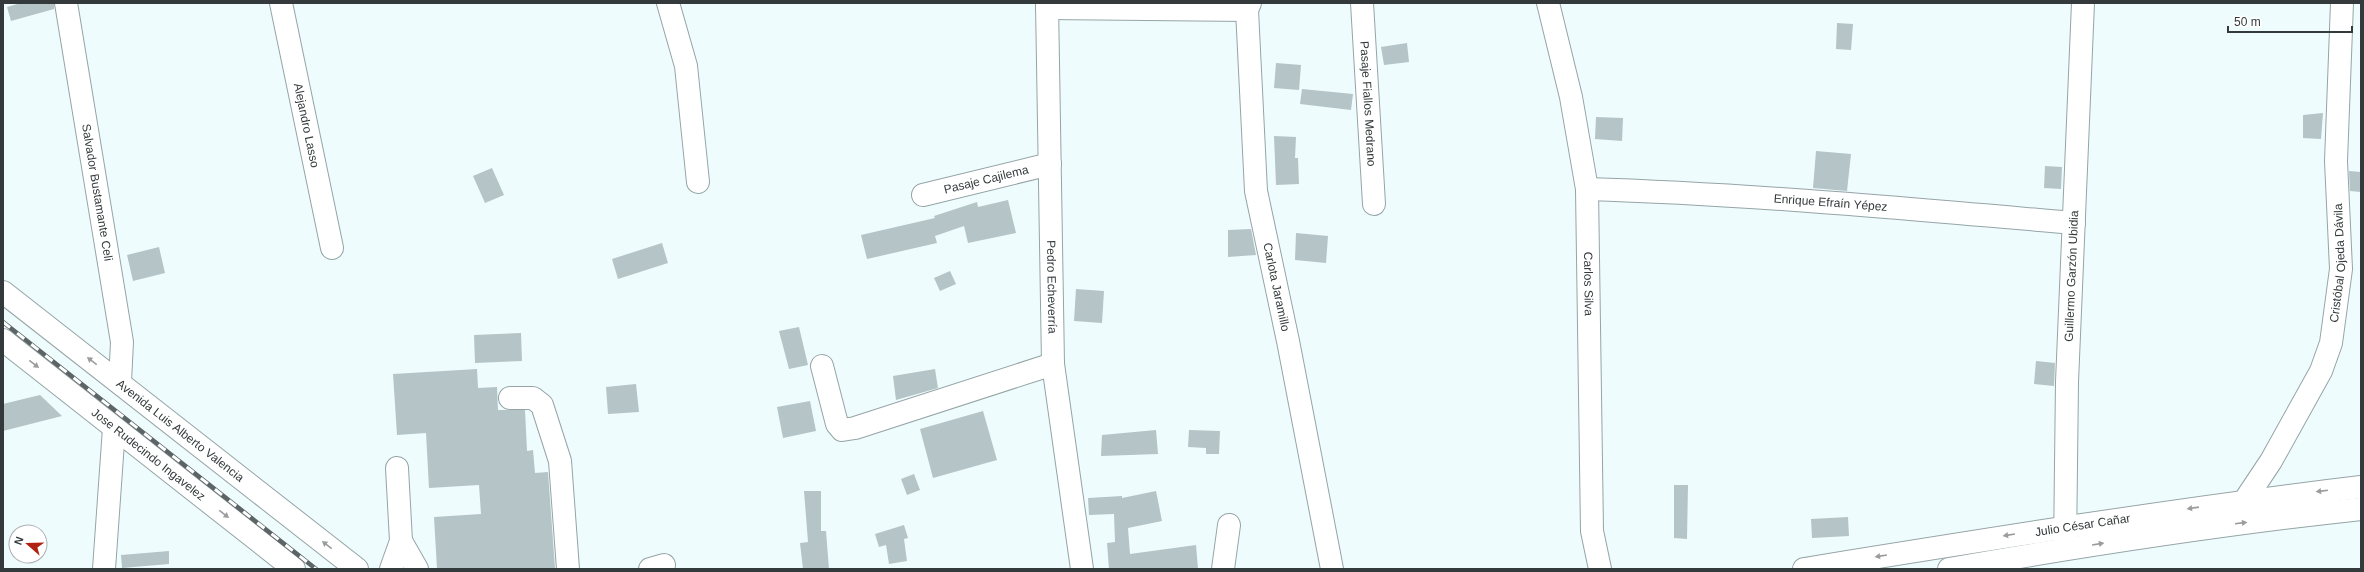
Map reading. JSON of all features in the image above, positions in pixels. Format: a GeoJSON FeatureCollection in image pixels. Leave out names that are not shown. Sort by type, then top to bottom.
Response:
{"type":"FeatureCollection","features":[{"type":"Feature","properties":{"kind":"street","name":"Salvador Bustamante Celi"},"geometry":{"type":"LineString","coordinates":[[66,3],[122,342],[120,382]]}},
{"type":"Feature","properties":{"kind":"street","name":"Alejandro Lasso"},"geometry":{"type":"LineString","coordinates":[[281,3],[332,248]]}},
{"type":"Feature","properties":{"kind":"street"},"geometry":{"type":"LineString","coordinates":[[668,3],[686,66],[698,182]]}},
{"type":"Feature","properties":{"kind":"street","name":"Pasaje Fiallos Medrano"},"geometry":{"type":"LineString","coordinates":[[1362,3],[1374,204]]}},
{"type":"Feature","properties":{"kind":"street","name":"Carlos Silva"},"geometry":{"type":"LineString","coordinates":[[1548,3],[1572,97],[1587,189],[1592,531],[1600,569]]}},
{"type":"Feature","properties":{"kind":"street","name":"Guillermo Garzón Ubidia"},"geometry":{"type":"LineString","coordinates":[[2065,549],[2066,382],[2083,3]]}},
{"type":"Feature","properties":{"kind":"street","name":"Cristóbal Ojeda Dávila"},"geometry":{"type":"LineString","coordinates":[[2245,500],[2271,462],[2321,371],[2331,343],[2341,269],[2336,161],[2342,3]]}},
{"type":"Feature","properties":{"kind":"street"},"geometry":{"type":"LineString","coordinates":[[1047,6],[1248,6]]}},
{"type":"Feature","properties":{"kind":"street","name":"Pedro Echeverría"},"geometry":{"type":"LineString","coordinates":[[1047,6],[1053,364],[1082,569]]}},
{"type":"Feature","properties":{"kind":"street","name":"Carlota Jaramillo"},"geometry":{"type":"LineString","coordinates":[[1248,6],[1256,191],[1288,341],[1332,569]]}},
{"type":"Feature","properties":{"kind":"street","name":"Pasaje Cajilema"},"geometry":{"type":"LineString","coordinates":[[923,195],[1050,164]]}},
{"type":"Feature","properties":{"kind":"street","name":"Enrique Efraín Yépez"},"geometry":{"type":"LineString","coordinates":[[1587,189],[1704,193],[1826,201],[2074,223]]}},
{"type":"Feature","properties":{"kind":"street","name":"Avenida Luis Alberto Valencia"},"geometry":{"type":"LineString","coordinates":[[3,292],[120,382],[357,569]]}},
{"type":"Feature","properties":{"kind":"street","name":"Jose Rudecindo Ingavelez"},"geometry":{"type":"LineString","coordinates":[[3,340],[294,569]]}},
{"type":"Feature","properties":{"kind":"street"},"geometry":{"type":"LineString","coordinates":[[822,366],[837,424],[842,430],[855,428],[1053,364]]}},
{"type":"Feature","properties":{"kind":"street"},"geometry":{"type":"LineString","coordinates":[[510,398],[533,398],[542,405],[560,461],[568,569]]}},
{"type":"Feature","properties":{"kind":"street"},"geometry":{"type":"LineString","coordinates":[[104,569],[114,428]]}},
{"type":"Feature","properties":{"kind":"street"},"geometry":{"type":"LineString","coordinates":[[391,569],[401,541],[397,468]]}},
{"type":"Feature","properties":{"kind":"street","name":"Julio César Cañar"},"geometry":{"type":"LineString","coordinates":[[1804,569],[2065,526],[2245,500],[2361,487]]}},
{"type":"Feature","properties":{"kind":"street","name":"Julio César Cañar"},"geometry":{"type":"LineString","coordinates":[[1949,569],[2065,549],[2240,522],[2361,509]]}},
{"type":"Feature","properties":{"kind":"street"},"geometry":{"type":"LineString","coordinates":[[1223,569],[1229,525]]}},
{"type":"Feature","properties":{"kind":"street"},"geometry":{"type":"LineString","coordinates":[[401,541],[417,569]]}},
{"type":"Feature","properties":{"kind":"building"},"geometry":{"type":"Polygon","coordinates":[[[21,3],[54,3],[54,9],[11,21],[7,7],[21,3]]]}},
{"type":"Feature","properties":{"kind":"building"},"geometry":{"type":"Polygon","coordinates":[[[1837,23],[1853,24],[1851,50],[1836,49],[1837,23]]]}},
{"type":"Feature","properties":{"kind":"building"},"geometry":{"type":"Polygon","coordinates":[[[1407,43],[1409,62],[1384,65],[1381,47],[1407,43]]]}},
{"type":"Feature","properties":{"kind":"building"},"geometry":{"type":"Polygon","coordinates":[[[1276,63],[1301,65],[1299,90],[1274,88],[1276,63]]]}},
{"type":"Feature","properties":{"kind":"building"},"geometry":{"type":"Polygon","coordinates":[[[1302,89],[1353,94],[1351,110],[1300,104],[1302,89]]]}},
{"type":"Feature","properties":{"kind":"building"},"geometry":{"type":"Polygon","coordinates":[[[2323,113],[2321,139],[2303,138],[2303,115],[2323,113]]]}},
{"type":"Feature","properties":{"kind":"building"},"geometry":{"type":"Polygon","coordinates":[[[1596,117],[1623,118],[1622,141],[1595,139],[1596,117]]]}},
{"type":"Feature","properties":{"kind":"building"},"geometry":{"type":"Polygon","coordinates":[[[1274,136],[1296,137],[1295,158],[1298,158],[1299,184],[1276,185],[1274,136]]]}},
{"type":"Feature","properties":{"kind":"building"},"geometry":{"type":"Polygon","coordinates":[[[1816,151],[1851,154],[1847,191],[1813,188],[1816,151]]]}},
{"type":"Feature","properties":{"kind":"building"},"geometry":{"type":"Polygon","coordinates":[[[2045,166],[2062,167],[2061,189],[2044,188],[2045,166]]]}},
{"type":"Feature","properties":{"kind":"building"},"geometry":{"type":"Polygon","coordinates":[[[492,168],[504,195],[485,203],[473,176],[492,168]]]}},
{"type":"Feature","properties":{"kind":"building"},"geometry":{"type":"Polygon","coordinates":[[[2349,171],[2361,172],[2361,192],[2350,191],[2349,171]]]}},
{"type":"Feature","properties":{"kind":"building"},"geometry":{"type":"Polygon","coordinates":[[[1008,200],[1016,233],[968,243],[964,226],[935,236],[937,243],[867,259],[861,235],[935,218],[934,216],[977,202],[978,207],[1008,200]]]}},
{"type":"Feature","properties":{"kind":"building"},"geometry":{"type":"Polygon","coordinates":[[[1251,229],[1256,255],[1228,257],[1228,230],[1251,229]]]}},
{"type":"Feature","properties":{"kind":"building"},"geometry":{"type":"Polygon","coordinates":[[[1296,233],[1328,236],[1326,263],[1295,260],[1296,233]]]}},
{"type":"Feature","properties":{"kind":"building"},"geometry":{"type":"Polygon","coordinates":[[[662,243],[668,263],[618,279],[612,259],[662,243]]]}},
{"type":"Feature","properties":{"kind":"building"},"geometry":{"type":"Polygon","coordinates":[[[159,247],[165,273],[133,281],[127,255],[159,247]]]}},
{"type":"Feature","properties":{"kind":"building"},"geometry":{"type":"Polygon","coordinates":[[[950,271],[956,284],[940,291],[934,278],[950,271]]]}},
{"type":"Feature","properties":{"kind":"building"},"geometry":{"type":"Polygon","coordinates":[[[1076,289],[1104,291],[1102,323],[1074,321],[1076,289]]]}},
{"type":"Feature","properties":{"kind":"building"},"geometry":{"type":"Polygon","coordinates":[[[799,327],[808,365],[789,369],[779,331],[799,327]]]}},
{"type":"Feature","properties":{"kind":"building"},"geometry":{"type":"Polygon","coordinates":[[[521,333],[522,361],[475,363],[474,335],[521,333]]]}},
{"type":"Feature","properties":{"kind":"building"},"geometry":{"type":"Polygon","coordinates":[[[2036,361],[2055,363],[2054,386],[2034,384],[2036,361]]]}},
{"type":"Feature","properties":{"kind":"building"},"geometry":{"type":"Polygon","coordinates":[[[477,369],[478,388],[497,387],[498,410],[525,410],[527,451],[533,450],[535,473],[548,472],[555,568],[437,569],[434,517],[481,514],[479,485],[429,488],[426,433],[397,435],[393,374],[477,369]]]}},
{"type":"Feature","properties":{"kind":"building"},"geometry":{"type":"Polygon","coordinates":[[[935,369],[938,388],[896,400],[893,376],[935,369]]]}},
{"type":"Feature","properties":{"kind":"building"},"geometry":{"type":"Polygon","coordinates":[[[636,384],[639,412],[608,414],[606,387],[636,384]]]}},
{"type":"Feature","properties":{"kind":"building"},"geometry":{"type":"Polygon","coordinates":[[[40,395],[62,416],[3,431],[3,404],[40,395]]]}},
{"type":"Feature","properties":{"kind":"building"},"geometry":{"type":"Polygon","coordinates":[[[810,401],[816,431],[783,438],[777,407],[810,401]]]}},
{"type":"Feature","properties":{"kind":"building"},"geometry":{"type":"Polygon","coordinates":[[[983,411],[997,460],[933,478],[920,429],[983,411]]]}},
{"type":"Feature","properties":{"kind":"building"},"geometry":{"type":"Polygon","coordinates":[[[1156,430],[1158,454],[1101,456],[1102,435],[1156,430]]]}},
{"type":"Feature","properties":{"kind":"building"},"geometry":{"type":"Polygon","coordinates":[[[1189,430],[1220,431],[1219,454],[1206,454],[1206,448],[1188,447],[1189,430]]]}},
{"type":"Feature","properties":{"kind":"building"},"geometry":{"type":"Polygon","coordinates":[[[914,474],[920,490],[907,495],[901,479],[914,474]]]}},
{"type":"Feature","properties":{"kind":"building"},"geometry":{"type":"Polygon","coordinates":[[[1674,485],[1688,485],[1687,539],[1674,538],[1674,485]]]}},
{"type":"Feature","properties":{"kind":"building"},"geometry":{"type":"Polygon","coordinates":[[[804,491],[821,491],[821,531],[826,531],[829,569],[803,569],[800,543],[808,542],[804,491]]]}},
{"type":"Feature","properties":{"kind":"building"},"geometry":{"type":"Polygon","coordinates":[[[1156,491],[1162,521],[1128,528],[1130,554],[1196,545],[1198,569],[1109,569],[1107,543],[1115,542],[1114,514],[1089,515],[1088,498],[1122,496],[1122,498],[1156,491]]]}},
{"type":"Feature","properties":{"kind":"building"},"geometry":{"type":"Polygon","coordinates":[[[1848,517],[1849,536],[1812,538],[1811,519],[1848,517]]]}},
{"type":"Feature","properties":{"kind":"building"},"geometry":{"type":"Polygon","coordinates":[[[904,525],[908,538],[904,539],[907,561],[889,564],[886,545],[879,547],[875,534],[904,525]]]}},
{"type":"Feature","properties":{"kind":"building"},"geometry":{"type":"Polygon","coordinates":[[[169,551],[169,564],[122,568],[121,555],[169,551]]]}},
{"type":"Feature","properties":{"kind":"railway"},"geometry":{"type":"LineString","coordinates":[[3,322],[316,569]]}}]}
